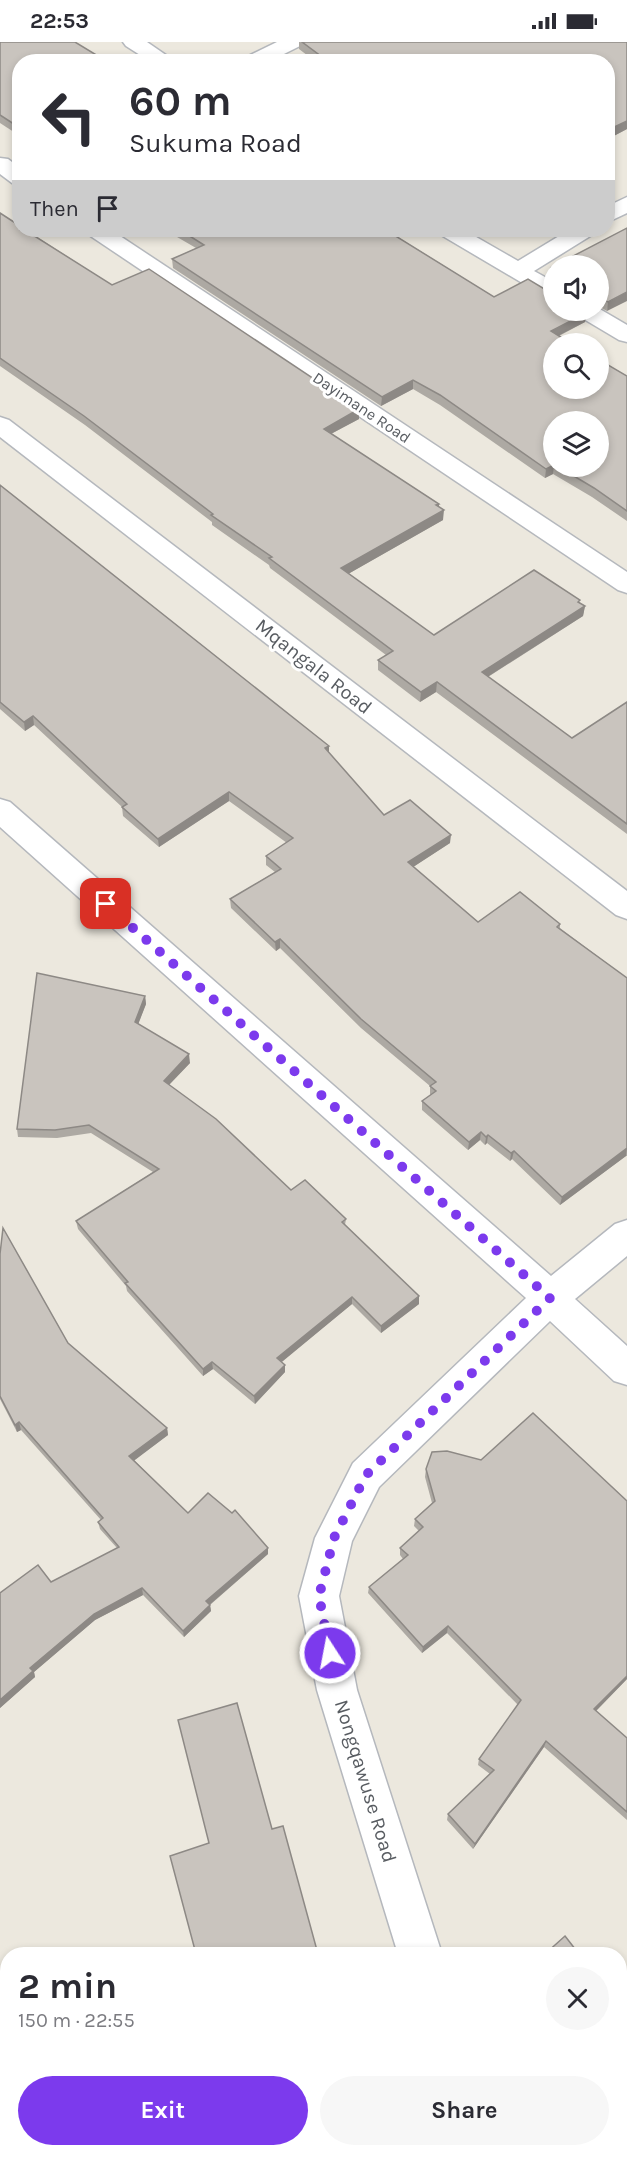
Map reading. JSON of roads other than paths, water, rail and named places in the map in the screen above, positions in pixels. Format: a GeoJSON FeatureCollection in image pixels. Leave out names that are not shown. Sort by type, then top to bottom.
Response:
{"type":"FeatureCollection","features":[{"type":"Feature","properties":{"kind":"street"},"geometry":{"type":"LineString","coordinates":[[133,42],[153,54]]}},
{"type":"Feature","properties":{"kind":"street"},"geometry":{"type":"LineString","coordinates":[[268,54],[293,42]]}},
{"type":"Feature","properties":{"kind":"street","name":"Dayimane Road"},"geometry":{"type":"LineString","coordinates":[[107,237],[627,584]]}},
{"type":"Feature","properties":{"kind":"street"},"geometry":{"type":"LineString","coordinates":[[461,237],[543,285]]}},
{"type":"Feature","properties":{"kind":"street"},"geometry":{"type":"LineString","coordinates":[[518,271],[573,237]]}},
{"type":"Feature","properties":{"kind":"street"},"geometry":{"type":"LineString","coordinates":[[603,321],[627,335]]}},
{"type":"Feature","properties":{"kind":"street","name":"Mqangala Road"},"geometry":{"type":"LineString","coordinates":[[0,425],[627,907]]}},
{"type":"Feature","properties":{"kind":"street"},"geometry":{"type":"LineString","coordinates":[[0,810],[627,1369]]}},
{"type":"Feature","properties":{"kind":"street","name":"Nongqawuse Road"},"geometry":{"type":"LineString","coordinates":[[418,1947],[337,1690],[319,1596],[334,1538],[366,1475],[550,1298],[627,1235]]}}]}
